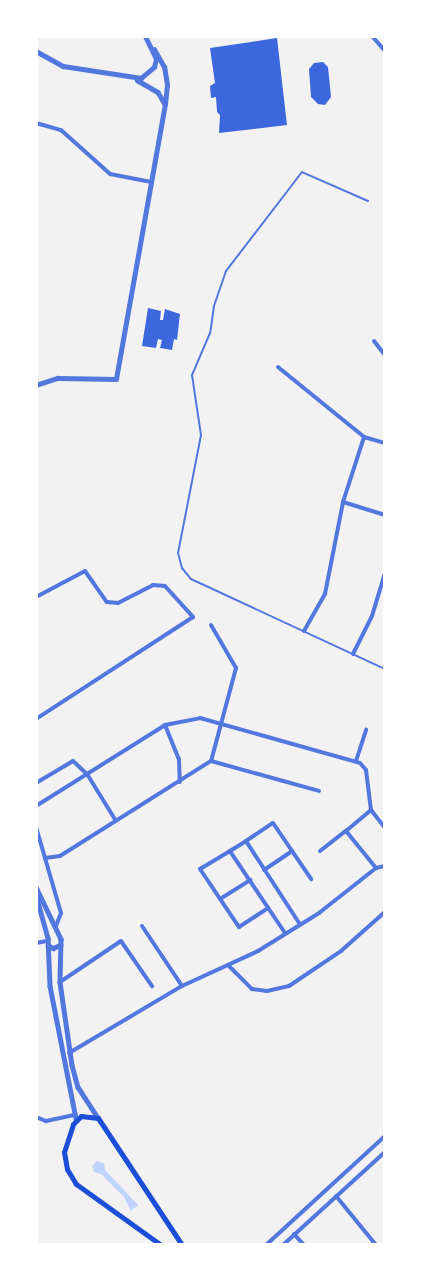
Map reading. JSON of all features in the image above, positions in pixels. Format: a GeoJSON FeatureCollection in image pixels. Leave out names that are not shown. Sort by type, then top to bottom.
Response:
{"type":"FeatureCollection","features":[{"type":"Feature","properties":{"kind":"main road"},"geometry":{"type":"LineString","coordinates":[[160,1245],[76,1184],[67,1170],[64,1152],[76,1117],[87,1114],[98,1118],[182,1245]]}},
{"type":"Feature","properties":{"kind":"street"},"geometry":{"type":"LineString","coordinates":[[36,385],[58,378],[116,379],[167,85],[164,67],[145,36]]}},
{"type":"Feature","properties":{"kind":"street"},"geometry":{"type":"LineString","coordinates":[[372,36],[384,48]]}},
{"type":"Feature","properties":{"kind":"street"},"geometry":{"type":"LineString","coordinates":[[133,79],[141,78],[154,67],[154,50]]}},
{"type":"Feature","properties":{"kind":"street"},"geometry":{"type":"LineString","coordinates":[[36,51],[63,66],[147,83],[158,92],[165,104]]}},
{"type":"Feature","properties":{"kind":"street"},"geometry":{"type":"LineString","coordinates":[[36,123],[62,130],[110,174],[151,182]]}},
{"type":"Feature","properties":{"kind":"street"},"geometry":{"type":"LineString","coordinates":[[374,341],[385,354]]}},
{"type":"Feature","properties":{"kind":"street"},"geometry":{"type":"LineString","coordinates":[[278,368],[364,437],[385,443]]}},
{"type":"Feature","properties":{"kind":"street"},"geometry":{"type":"LineString","coordinates":[[304,631],[325,594],[343,502],[364,437]]}},
{"type":"Feature","properties":{"kind":"street"},"geometry":{"type":"LineString","coordinates":[[343,502],[385,515]]}},
{"type":"Feature","properties":{"kind":"street"},"geometry":{"type":"LineString","coordinates":[[36,597],[85,571],[106,602],[118,603],[154,585],[165,586],[193,617],[36,719]]}},
{"type":"Feature","properties":{"kind":"street"},"geometry":{"type":"LineString","coordinates":[[353,654],[372,616],[385,573]]}},
{"type":"Feature","properties":{"kind":"street"},"geometry":{"type":"LineString","coordinates":[[45,858],[60,856],[211,761],[236,668],[211,625]]}},
{"type":"Feature","properties":{"kind":"street"},"geometry":{"type":"LineString","coordinates":[[36,806],[165,724],[200,718],[356,761],[366,770],[371,810],[385,828]]}},
{"type":"Feature","properties":{"kind":"street"},"geometry":{"type":"LineString","coordinates":[[165,724],[180,759],[180,782]]}},
{"type":"Feature","properties":{"kind":"street"},"geometry":{"type":"LineString","coordinates":[[356,761],[366,730]]}},
{"type":"Feature","properties":{"kind":"street"},"geometry":{"type":"LineString","coordinates":[[36,783],[73,761],[87,774],[116,822]]}},
{"type":"Feature","properties":{"kind":"street"},"geometry":{"type":"LineString","coordinates":[[211,761],[319,791]]}},
{"type":"Feature","properties":{"kind":"street"},"geometry":{"type":"LineString","coordinates":[[320,851],[371,810]]}},
{"type":"Feature","properties":{"kind":"street"},"geometry":{"type":"LineString","coordinates":[[268,908],[239,927],[200,869],[246,842],[273,823],[311,879]]}},
{"type":"Feature","properties":{"kind":"street"},"geometry":{"type":"LineString","coordinates":[[36,827],[61,913],[56,926]]}},
{"type":"Feature","properties":{"kind":"street"},"geometry":{"type":"LineString","coordinates":[[346,830],[376,868]]}},
{"type":"Feature","properties":{"kind":"street"},"geometry":{"type":"LineString","coordinates":[[246,842],[299,923]]}},
{"type":"Feature","properties":{"kind":"street"},"geometry":{"type":"LineString","coordinates":[[230,851],[284,933]]}},
{"type":"Feature","properties":{"kind":"street"},"geometry":{"type":"LineString","coordinates":[[264,870],[292,852]]}},
{"type":"Feature","properties":{"kind":"street"},"geometry":{"type":"LineString","coordinates":[[70,1053],[182,986],[258,951],[299,923],[319,913],[376,868],[385,866]]}},
{"type":"Feature","properties":{"kind":"street"},"geometry":{"type":"LineString","coordinates":[[220,898],[250,880]]}},
{"type":"Feature","properties":{"kind":"street"},"geometry":{"type":"LineString","coordinates":[[36,887],[43,905],[48,941],[50,986],[76,1117],[46,1122],[36,1117]]}},
{"type":"Feature","properties":{"kind":"street"},"geometry":{"type":"LineString","coordinates":[[36,895],[56,926],[59,936],[60,982],[70,1053],[78,1087],[98,1118]]}},
{"type":"Feature","properties":{"kind":"street"},"geometry":{"type":"LineString","coordinates":[[228,965],[252,989],[267,991],[289,986],[340,951],[385,912]]}},
{"type":"Feature","properties":{"kind":"street"},"geometry":{"type":"LineString","coordinates":[[142,926],[182,986]]}},
{"type":"Feature","properties":{"kind":"street"},"geometry":{"type":"LineString","coordinates":[[36,943],[48,941],[59,936]]}},
{"type":"Feature","properties":{"kind":"street"},"geometry":{"type":"LineString","coordinates":[[48,941],[53,948],[60,945]]}},
{"type":"Feature","properties":{"kind":"street"},"geometry":{"type":"LineString","coordinates":[[50,986],[60,982],[121,941],[152,986]]}},
{"type":"Feature","properties":{"kind":"street"},"geometry":{"type":"LineString","coordinates":[[266,1245],[385,1136]]}},
{"type":"Feature","properties":{"kind":"street"},"geometry":{"type":"LineString","coordinates":[[282,1245],[385,1152]]}},
{"type":"Feature","properties":{"kind":"street"},"geometry":{"type":"LineString","coordinates":[[336,1196],[376,1245]]}},
{"type":"Feature","properties":{"kind":"street"},"geometry":{"type":"LineString","coordinates":[[294,1234],[304,1245]]}},
{"type":"Feature","properties":{"kind":"lane"},"geometry":{"type":"LineString","coordinates":[[368,201],[302,172],[226,271],[214,306],[210,333],[192,375],[201,435],[178,553],[182,568],[191,578],[385,669]]}},
{"type":"Feature","properties":{"kind":"water"},"geometry":{"type":"Polygon","coordinates":[[[97,1161],[104,1163],[105,1170],[138,1205],[131,1211],[124,1197],[101,1174],[94,1172],[92,1166],[97,1161]]]}},
{"type":"Feature","properties":{"kind":"building"},"geometry":{"type":"Polygon","coordinates":[[[277,38],[287,125],[219,133],[220,115],[217,112],[216,97],[211,98],[210,86],[215,83],[210,48],[277,38]]]}},
{"type":"Feature","properties":{"kind":"building"},"geometry":{"type":"Polygon","coordinates":[[[323,62],[328,67],[331,97],[325,105],[318,104],[311,97],[309,69],[314,63],[323,62]]]}},
{"type":"Feature","properties":{"kind":"building"},"geometry":{"type":"Polygon","coordinates":[[[148,308],[161,311],[160,320],[163,320],[165,309],[180,314],[177,340],[174,339],[172,350],[160,348],[162,340],[158,339],[156,348],[142,346],[148,308]]]}}]}
